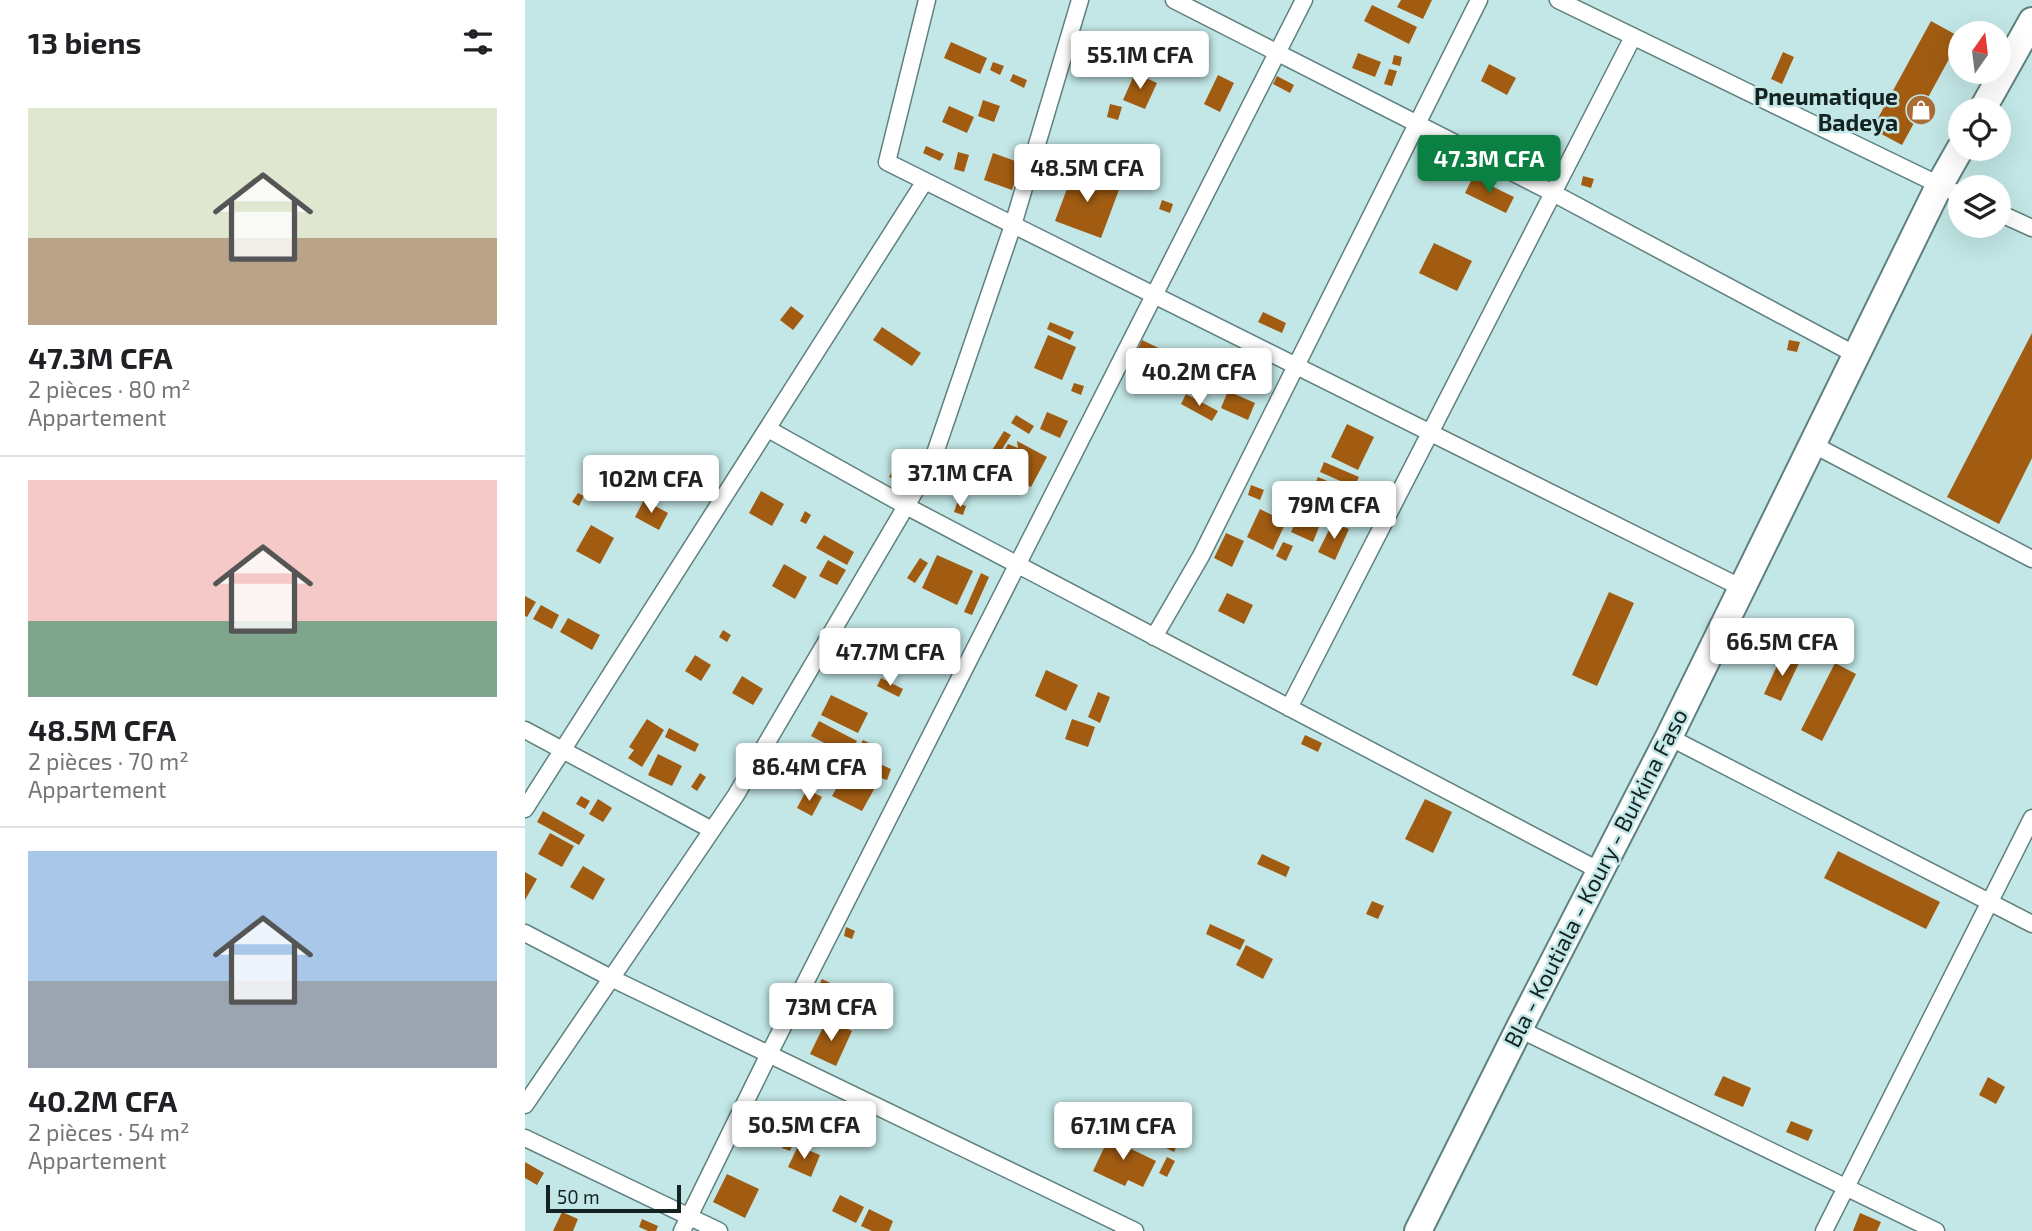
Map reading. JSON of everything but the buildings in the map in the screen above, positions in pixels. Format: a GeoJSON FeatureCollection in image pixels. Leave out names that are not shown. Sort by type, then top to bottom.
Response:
{"type":"FeatureCollection","features":[{"type":"Feature","properties":{"kind":"main road"},"geometry":{"type":"LineString","coordinates":[[1989,98],[2032,21]]}},
{"type":"Feature","properties":{"kind":"main road","name":"Bla - Koutiala - Koury - Burkina Faso"},"geometry":{"type":"LineString","coordinates":[[1418,1231],[1669,737],[1856,355],[1948,192]]}},
{"type":"Feature","properties":{"kind":"street"},"geometry":{"type":"LineString","coordinates":[[927,0],[887,162],[1742,588]]}},
{"type":"Feature","properties":{"kind":"street"},"geometry":{"type":"LineString","coordinates":[[525,1105],[736,795],[932,462],[1013,225],[1080,0]]}},
{"type":"Feature","properties":{"kind":"street"},"geometry":{"type":"LineString","coordinates":[[1174,0],[1553,193],[1856,355]]}},
{"type":"Feature","properties":{"kind":"street"},"geometry":{"type":"LineString","coordinates":[[685,1224],[1304,0]]}},
{"type":"Feature","properties":{"kind":"street"},"geometry":{"type":"LineString","coordinates":[[1154,637],[1201,556],[1479,0]]}},
{"type":"Feature","properties":{"kind":"street"},"geometry":{"type":"LineString","coordinates":[[1558,0],[1948,190]]}},
{"type":"Feature","properties":{"kind":"street"},"geometry":{"type":"LineString","coordinates":[[1289,708],[1633,37]]}},
{"type":"Feature","properties":{"kind":"street"},"geometry":{"type":"LineString","coordinates":[[525,809],[925,181]]}},
{"type":"Feature","properties":{"kind":"street"},"geometry":{"type":"LineString","coordinates":[[2011,218],[2032,228]]}},
{"type":"Feature","properties":{"kind":"street"},"geometry":{"type":"LineString","coordinates":[[768,429],[1017,565],[1600,871]]}},
{"type":"Feature","properties":{"kind":"street"},"geometry":{"type":"LineString","coordinates":[[1812,444],[2032,559]]}},
{"type":"Feature","properties":{"kind":"street"},"geometry":{"type":"LineString","coordinates":[[525,730],[712,830]]}},
{"type":"Feature","properties":{"kind":"street"},"geometry":{"type":"LineString","coordinates":[[1669,737],[2032,924]]}},
{"type":"Feature","properties":{"kind":"street"},"geometry":{"type":"LineString","coordinates":[[1823,1231],[2032,818]]}},
{"type":"Feature","properties":{"kind":"street"},"geometry":{"type":"LineString","coordinates":[[525,933],[611,978],[1135,1231]]}},
{"type":"Feature","properties":{"kind":"street"},"geometry":{"type":"LineString","coordinates":[[1519,1029],[1936,1231]]}},
{"type":"Feature","properties":{"kind":"street"},"geometry":{"type":"LineString","coordinates":[[525,1138],[685,1224],[719,1231]]}},
{"type":"Feature","properties":{"kind":"place","name":"Pneumatique Badeya"},"geometry":{"type":"Point","coordinates":[1921,110]}}]}
